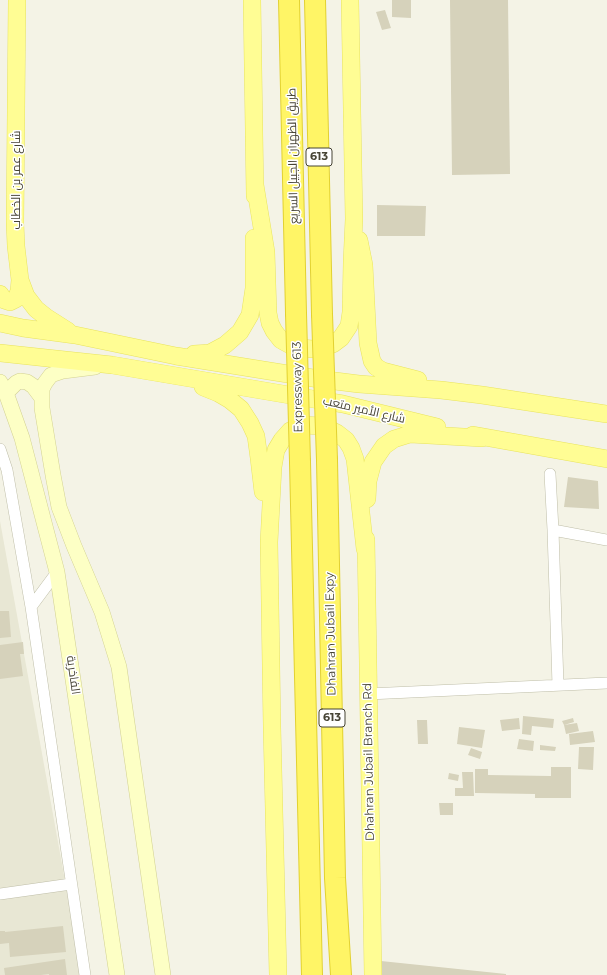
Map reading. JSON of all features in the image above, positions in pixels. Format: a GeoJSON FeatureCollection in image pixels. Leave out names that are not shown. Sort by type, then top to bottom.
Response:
{"type":"FeatureCollection","features":[{"type":"Feature","properties":{"kind":"highway","name":"طريق الظهران الجبيل السريع"},"geometry":{"type":"LineString","coordinates":[[289,0],[296,313]]}},
{"type":"Feature","properties":{"kind":"highway","name":"Dhahran Jubail Expy"},"geometry":{"type":"LineString","coordinates":[[315,0],[327,460],[335,878],[341,975]]}},
{"type":"Feature","properties":{"kind":"highway","name":"Expressway 613"},"geometry":{"type":"LineString","coordinates":[[296,313],[312,975]]}},
{"type":"Feature","properties":{"kind":"main road","name":"شارع عمر بن الخطاب"},"geometry":{"type":"LineString","coordinates":[[17,0],[15,223],[20,280],[26,296],[36,308],[46,318],[75,335]]}},
{"type":"Feature","properties":{"kind":"main road"},"geometry":{"type":"LineString","coordinates":[[176,356],[210,353],[224,345],[240,332],[250,315],[254,288],[255,186],[252,0]]}},
{"type":"Feature","properties":{"kind":"main road"},"geometry":{"type":"LineString","coordinates":[[255,186],[266,252],[268,313],[270,323],[281,340],[290,345],[302,348],[321,349],[334,344],[341,338],[349,326],[351,312],[354,219],[350,0]]}},
{"type":"Feature","properties":{"kind":"main road"},"geometry":{"type":"LineString","coordinates":[[354,219],[364,265],[368,343],[372,361],[376,367],[383,371],[482,395]]}},
{"type":"Feature","properties":{"kind":"main road"},"geometry":{"type":"LineString","coordinates":[[0,294],[4,300],[10,302],[16,299],[19,291],[20,280]]}},
{"type":"Feature","properties":{"kind":"main road","name":"شارع الأمير متعب"},"geometry":{"type":"LineString","coordinates":[[0,323],[23,328],[75,335],[176,356],[325,380],[441,390],[607,414]]}},
{"type":"Feature","properties":{"kind":"main road","name":"شارع الأمير متعب"},"geometry":{"type":"LineString","coordinates":[[0,352],[112,366],[342,404],[482,438],[607,459]]}},
{"type":"Feature","properties":{"kind":"main road"},"geometry":{"type":"LineString","coordinates":[[176,377],[218,393],[230,400],[241,409],[250,423],[256,436],[269,542]]}},
{"type":"Feature","properties":{"kind":"main road"},"geometry":{"type":"LineString","coordinates":[[569,408],[607,426]]}},
{"type":"Feature","properties":{"kind":"main road"},"geometry":{"type":"LineString","coordinates":[[278,975],[269,542],[273,467],[276,450],[290,431],[301,424],[323,426],[337,433],[346,440],[351,448],[355,459],[365,549]]}},
{"type":"Feature","properties":{"kind":"main road"},"geometry":{"type":"LineString","coordinates":[[365,549],[368,480],[373,462],[384,446],[394,439],[410,434],[482,438]]}},
{"type":"Feature","properties":{"kind":"main road"},"geometry":{"type":"LineString","coordinates":[[558,450],[607,448]]}},
{"type":"Feature","properties":{"kind":"main road","name":"Dhahran Jubail Branch Rd"},"geometry":{"type":"LineString","coordinates":[[365,549],[373,975]]}},
{"type":"Feature","properties":{"kind":"street"},"geometry":{"type":"LineString","coordinates":[[112,366],[63,371],[51,375],[42,389],[42,408],[59,507],[102,612],[119,668],[163,975]]}},
{"type":"Feature","properties":{"kind":"street"},"geometry":{"type":"LineString","coordinates":[[3,388],[20,382],[27,382],[33,386],[42,398]]}},
{"type":"Feature","properties":{"kind":"street","name":"الفاخرية"},"geometry":{"type":"LineString","coordinates":[[3,388],[22,438],[57,572],[117,975]]}},
{"type":"Feature","properties":{"kind":"street"},"geometry":{"type":"LineString","coordinates":[[0,449],[31,607],[85,975]]}},
{"type":"Feature","properties":{"kind":"street"},"geometry":{"type":"LineString","coordinates":[[550,474],[558,685]]}},
{"type":"Feature","properties":{"kind":"street"},"geometry":{"type":"LineString","coordinates":[[553,530],[607,540]]}},
{"type":"Feature","properties":{"kind":"street"},"geometry":{"type":"LineString","coordinates":[[31,607],[57,572]]}},
{"type":"Feature","properties":{"kind":"street"},"geometry":{"type":"LineString","coordinates":[[368,694],[607,683]]}},
{"type":"Feature","properties":{"kind":"street"},"geometry":{"type":"LineString","coordinates":[[0,894],[71,884]]}},
{"type":"Feature","properties":{"kind":"shaded area"},"geometry":{"type":"Polygon","coordinates":[[[0,521],[82,975],[0,975],[0,521]]]}},
{"type":"Feature","properties":{"kind":"building"},"geometry":{"type":"Polygon","coordinates":[[[392,0],[411,0],[411,18],[392,17],[392,0]]]}},
{"type":"Feature","properties":{"kind":"building"},"geometry":{"type":"Polygon","coordinates":[[[450,0],[508,0],[510,174],[452,175],[450,0]]]}},
{"type":"Feature","properties":{"kind":"building"},"geometry":{"type":"Polygon","coordinates":[[[385,10],[391,28],[382,30],[376,12],[385,10]]]}},
{"type":"Feature","properties":{"kind":"building"},"geometry":{"type":"Polygon","coordinates":[[[377,205],[426,206],[425,236],[377,236],[377,205]]]}},
{"type":"Feature","properties":{"kind":"building"},"geometry":{"type":"Polygon","coordinates":[[[568,477],[598,481],[599,509],[564,507],[568,477]]]}},
{"type":"Feature","properties":{"kind":"building"},"geometry":{"type":"Polygon","coordinates":[[[0,611],[9,611],[11,637],[0,638],[0,611]]]}},
{"type":"Feature","properties":{"kind":"building"},"geometry":{"type":"Polygon","coordinates":[[[23,642],[24,654],[20,654],[23,676],[0,679],[0,645],[23,642]]]}},
{"type":"Feature","properties":{"kind":"building"},"geometry":{"type":"Polygon","coordinates":[[[523,716],[554,719],[553,728],[532,726],[531,735],[522,734],[523,716]]]}},
{"type":"Feature","properties":{"kind":"building"},"geometry":{"type":"Polygon","coordinates":[[[519,718],[520,729],[502,731],[500,720],[519,718]]]}},
{"type":"Feature","properties":{"kind":"building"},"geometry":{"type":"Polygon","coordinates":[[[573,718],[574,722],[564,725],[562,721],[573,718]]]}},
{"type":"Feature","properties":{"kind":"building"},"geometry":{"type":"Polygon","coordinates":[[[417,720],[427,720],[428,744],[418,744],[417,720]]]}},
{"type":"Feature","properties":{"kind":"building"},"geometry":{"type":"Polygon","coordinates":[[[577,723],[579,731],[566,734],[564,725],[577,723]]]}},
{"type":"Feature","properties":{"kind":"building"},"geometry":{"type":"Polygon","coordinates":[[[459,727],[485,730],[482,748],[457,744],[459,727]]]}},
{"type":"Feature","properties":{"kind":"building"},"geometry":{"type":"Polygon","coordinates":[[[593,731],[595,742],[570,745],[569,734],[593,731]]]}},
{"type":"Feature","properties":{"kind":"building"},"geometry":{"type":"Polygon","coordinates":[[[519,739],[534,741],[533,751],[517,749],[519,739]]]}},
{"type":"Feature","properties":{"kind":"building"},"geometry":{"type":"Polygon","coordinates":[[[540,745],[556,747],[555,751],[540,750],[540,745]]]}},
{"type":"Feature","properties":{"kind":"building"},"geometry":{"type":"Polygon","coordinates":[[[579,747],[594,747],[593,770],[578,769],[579,747]]]}},
{"type":"Feature","properties":{"kind":"building"},"geometry":{"type":"Polygon","coordinates":[[[471,748],[482,752],[480,759],[468,755],[471,748]]]}},
{"type":"Feature","properties":{"kind":"building"},"geometry":{"type":"Polygon","coordinates":[[[551,767],[571,767],[571,798],[535,798],[535,794],[475,793],[475,769],[488,769],[488,775],[551,776],[551,767]]]}},
{"type":"Feature","properties":{"kind":"building"},"geometry":{"type":"Polygon","coordinates":[[[462,772],[473,772],[474,796],[455,796],[455,788],[463,788],[462,772]]]}},
{"type":"Feature","properties":{"kind":"building"},"geometry":{"type":"Polygon","coordinates":[[[449,773],[459,775],[458,781],[448,779],[449,773]]]}},
{"type":"Feature","properties":{"kind":"building"},"geometry":{"type":"Polygon","coordinates":[[[439,803],[453,803],[453,815],[440,815],[439,803]]]}},
{"type":"Feature","properties":{"kind":"building"},"geometry":{"type":"Polygon","coordinates":[[[63,926],[66,952],[10,957],[9,943],[0,944],[0,931],[5,932],[63,926]]]}},
{"type":"Feature","properties":{"kind":"building"},"geometry":{"type":"Polygon","coordinates":[[[65,959],[67,975],[5,975],[4,968],[65,959]]]}},
{"type":"Feature","properties":{"kind":"building"},"geometry":{"type":"Polygon","coordinates":[[[381,961],[506,974],[506,975],[382,975],[381,961]]]}}]}
